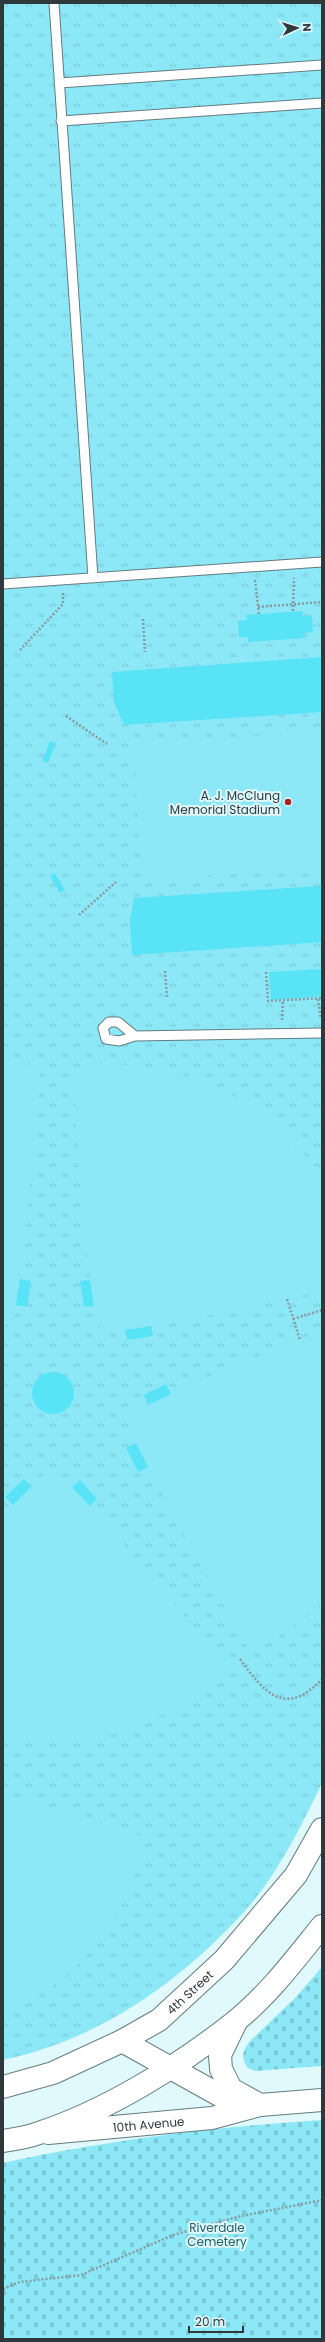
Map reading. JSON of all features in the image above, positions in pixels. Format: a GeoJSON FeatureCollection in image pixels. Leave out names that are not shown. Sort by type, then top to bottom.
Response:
{"type":"FeatureCollection","features":[{"type":"Feature","properties":{"kind":"main road","name":"4th Street"},"geometry":{"type":"LineString","coordinates":[[3,2087],[53,2073],[122,2042],[160,2020],[224,1960],[296,1875],[322,1829]]}},
{"type":"Feature","properties":{"kind":"main road"},"geometry":{"type":"LineString","coordinates":[[3,2140],[35,2135],[103,2106],[169,2069],[238,2019],[282,1976],[322,1926]]}},
{"type":"Feature","properties":{"kind":"main road"},"geometry":{"type":"LineString","coordinates":[[238,2019],[220,2056],[221,2069],[231,2089],[260,2105]]}},
{"type":"Feature","properties":{"kind":"main road","name":"10th Avenue"},"geometry":{"type":"LineString","coordinates":[[122,2042],[169,2069],[187,2076],[201,2087],[230,2101],[260,2105]]}},
{"type":"Feature","properties":{"kind":"main road","name":"10th Avenue"},"geometry":{"type":"LineString","coordinates":[[35,2135],[212,2118],[260,2105],[322,2100]]}},
{"type":"Feature","properties":{"kind":"lane"},"geometry":{"type":"LineString","coordinates":[[54,3],[93,578]]}},
{"type":"Feature","properties":{"kind":"lane"},"geometry":{"type":"LineString","coordinates":[[59,83],[322,65]]}},
{"type":"Feature","properties":{"kind":"lane"},"geometry":{"type":"LineString","coordinates":[[62,121],[322,103]]}},
{"type":"Feature","properties":{"kind":"lane"},"geometry":{"type":"LineString","coordinates":[[3,584],[322,562]]}},
{"type":"Feature","properties":{"kind":"lane"},"geometry":{"type":"LineString","coordinates":[[135,1036],[322,1033]]}},
{"type":"Feature","properties":{"kind":"path"},"geometry":{"type":"LineString","coordinates":[[294,578],[294,611]]}},
{"type":"Feature","properties":{"kind":"path"},"geometry":{"type":"LineString","coordinates":[[255,580],[259,614]]}},
{"type":"Feature","properties":{"kind":"path"},"geometry":{"type":"LineString","coordinates":[[20,650],[63,604],[63,594]]}},
{"type":"Feature","properties":{"kind":"path"},"geometry":{"type":"LineString","coordinates":[[258,607],[322,602]]}},
{"type":"Feature","properties":{"kind":"path"},"geometry":{"type":"LineString","coordinates":[[143,619],[145,652]]}},
{"type":"Feature","properties":{"kind":"path"},"geometry":{"type":"LineString","coordinates":[[66,716],[107,744]]}},
{"type":"Feature","properties":{"kind":"path"},"geometry":{"type":"LineString","coordinates":[[80,915],[116,882]]}},
{"type":"Feature","properties":{"kind":"path"},"geometry":{"type":"LineString","coordinates":[[165,971],[167,997]]}},
{"type":"Feature","properties":{"kind":"path"},"geometry":{"type":"LineString","coordinates":[[266,972],[268,1002],[322,998]]}},
{"type":"Feature","properties":{"kind":"path"},"geometry":{"type":"LineString","coordinates":[[318,998],[322,1024]]}},
{"type":"Feature","properties":{"kind":"path"},"geometry":{"type":"LineString","coordinates":[[282,1034],[283,1000]]}},
{"type":"Feature","properties":{"kind":"path"},"geometry":{"type":"LineString","coordinates":[[287,1299],[300,1340]]}},
{"type":"Feature","properties":{"kind":"path"},"geometry":{"type":"LineString","coordinates":[[293,1319],[322,1310]]}},
{"type":"Feature","properties":{"kind":"path"},"geometry":{"type":"LineString","coordinates":[[240,1659],[263,1688],[280,1698],[294,1699],[301,1696],[322,1679]]}},
{"type":"Feature","properties":{"kind":"path"},"geometry":{"type":"LineString","coordinates":[[3,2289],[20,2282],[81,2275],[173,2235],[237,2217],[322,2200]]}},
{"type":"Feature","properties":{"kind":"green space"},"geometry":{"type":"Polygon","coordinates":[[[3,3],[322,3],[322,1783],[288,1850],[267,1883],[244,1912],[219,1938],[192,1962],[164,1985],[135,2005],[104,2023],[72,2038],[38,2051],[3,2060],[3,3]]]}},
{"type":"Feature","properties":{"kind":"green space"},"geometry":{"type":"Polygon","coordinates":[[[322,731],[322,868],[142,880],[133,744],[322,731]]]}},
{"type":"Feature","properties":{"kind":"green space"},"geometry":{"type":"Polygon","coordinates":[[[3,1061],[41,1066],[19,1287],[14,1318],[3,1327],[3,1061]]]}},
{"type":"Feature","properties":{"kind":"green space"},"geometry":{"type":"Polygon","coordinates":[[[95,1064],[152,1068],[181,1075],[208,1084],[233,1096],[258,1111],[280,1129],[318,1171],[322,1179],[322,1291],[193,1319],[111,1333],[96,1323],[84,1234],[72,1068],[95,1064]]]}},
{"type":"Feature","properties":{"kind":"green space"},"geometry":{"type":"Polygon","coordinates":[[[322,1331],[322,1603],[291,1629],[250,1652],[167,1504],[129,1429],[134,1411],[214,1374],[322,1331]]]}},
{"type":"Feature","properties":{"kind":"green space"},"geometry":{"type":"Polygon","coordinates":[[[43,1475],[61,1475],[119,1538],[228,1668],[205,1688],[153,1720],[124,1731],[95,1738],[64,1742],[34,1742],[3,1737],[3,1515],[43,1475]]]}},
{"type":"Feature","properties":{"kind":"green space"},"geometry":{"type":"Polygon","coordinates":[[[3,1793],[146,1838],[137,1868],[126,1896],[112,1921],[96,1944],[77,1965],[55,1984],[30,2001],[3,2016],[3,1793]]]}},
{"type":"Feature","properties":{"kind":"green space"},"geometry":{"type":"Polygon","coordinates":[[[322,1967],[322,2066],[255,2071],[248,2068],[244,2061],[243,2055],[249,2042],[295,1998],[322,1967]]]}},
{"type":"Feature","properties":{"kind":"green space","name":"Riverdale Cemetery"},"geometry":{"type":"Polygon","coordinates":[[[322,2120],[322,2339],[3,2339],[3,2163],[122,2141],[242,2126],[322,2120]]]}},
{"type":"Feature","properties":{"kind":"building"},"geometry":{"type":"Polygon","coordinates":[[[303,611],[303,616],[312,615],[313,632],[304,633],[305,638],[248,642],[248,637],[239,637],[238,621],[247,620],[246,615],[303,611]]]}},
{"type":"Feature","properties":{"kind":"building"},"geometry":{"type":"Polygon","coordinates":[[[322,657],[322,712],[124,725],[114,702],[112,672],[322,657]]]}},
{"type":"Feature","properties":{"kind":"building"},"geometry":{"type":"Polygon","coordinates":[[[50,741],[56,743],[48,763],[42,761],[50,741]]]}},
{"type":"Feature","properties":{"kind":"building"},"geometry":{"type":"Polygon","coordinates":[[[55,873],[65,890],[60,893],[50,876],[55,873]]]}},
{"type":"Feature","properties":{"kind":"building"},"geometry":{"type":"Polygon","coordinates":[[[322,886],[322,942],[132,955],[130,921],[134,898],[322,886]]]}},
{"type":"Feature","properties":{"kind":"building"},"geometry":{"type":"Polygon","coordinates":[[[322,969],[322,996],[271,1000],[269,972],[322,969]]]}},
{"type":"Feature","properties":{"kind":"building"},"geometry":{"type":"Polygon","coordinates":[[[20,1279],[31,1281],[27,1307],[16,1305],[20,1279]]]}},
{"type":"Feature","properties":{"kind":"building"},"geometry":{"type":"Polygon","coordinates":[[[90,1280],[94,1306],[84,1307],[80,1281],[90,1280]]]}},
{"type":"Feature","properties":{"kind":"building"},"geometry":{"type":"Polygon","coordinates":[[[151,1326],[153,1336],[127,1340],[125,1330],[151,1326]]]}},
{"type":"Feature","properties":{"kind":"building"},"geometry":{"type":"Polygon","coordinates":[[[49,1372],[57,1372],[65,1375],[71,1381],[74,1393],[71,1405],[65,1411],[57,1414],[49,1414],[41,1411],[35,1405],[32,1397],[32,1389],[35,1381],[41,1375],[49,1372]]]}},
{"type":"Feature","properties":{"kind":"building"},"geometry":{"type":"Polygon","coordinates":[[[166,1384],[171,1394],[148,1405],[144,1395],[166,1384]]]}},
{"type":"Feature","properties":{"kind":"building"},"geometry":{"type":"Polygon","coordinates":[[[136,1443],[148,1467],[138,1472],[126,1448],[136,1443]]]}},
{"type":"Feature","properties":{"kind":"building"},"geometry":{"type":"Polygon","coordinates":[[[24,1479],[31,1487],[13,1505],[5,1497],[24,1479]]]}},
{"type":"Feature","properties":{"kind":"building"},"geometry":{"type":"Polygon","coordinates":[[[80,1480],[97,1499],[90,1506],[72,1487],[80,1480]]]}},
{"type":"Feature","properties":{"kind":"place","name":"A. J. McClung Memorial Stadium"},"geometry":{"type":"Point","coordinates":[288,802]}}]}
